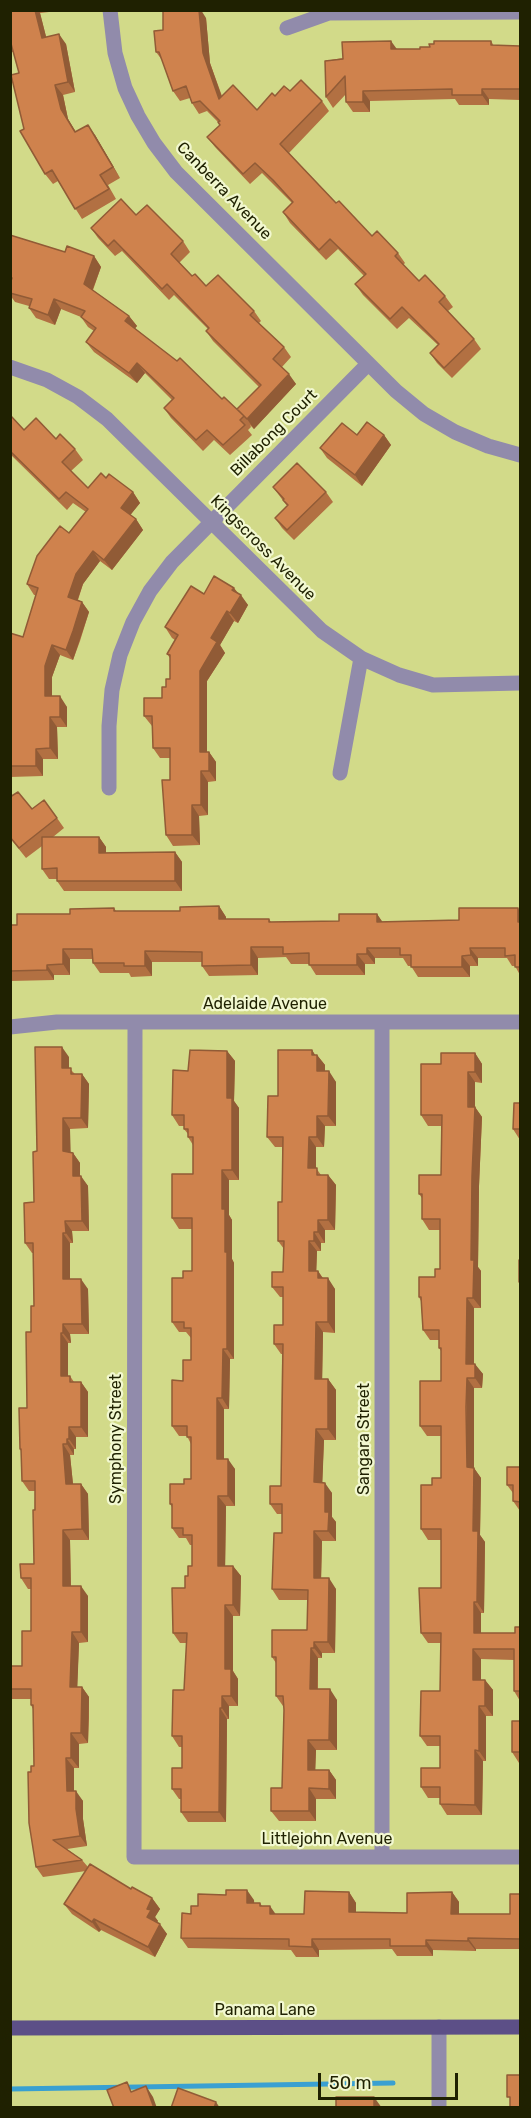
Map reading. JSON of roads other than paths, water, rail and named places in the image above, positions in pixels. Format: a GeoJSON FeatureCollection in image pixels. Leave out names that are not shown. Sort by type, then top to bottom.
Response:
{"type":"FeatureCollection","features":[{"type":"Feature","properties":{"kind":"main road","name":"Panama Lane"},"geometry":{"type":"LineString","coordinates":[[10,2028],[520,2027]]}},
{"type":"Feature","properties":{"kind":"street","name":"Canberra Avenue"},"geometry":{"type":"LineString","coordinates":[[110,10],[116,53],[125,88],[138,117],[176,172],[396,391],[434,420],[455,432],[488,446],[520,455]]}},
{"type":"Feature","properties":{"kind":"street"},"geometry":{"type":"LineString","coordinates":[[287,28],[329,13],[520,12]]}},
{"type":"Feature","properties":{"kind":"street","name":"Billabong Court"},"geometry":{"type":"LineString","coordinates":[[109,788],[111,702],[120,656],[133,622],[150,591],[172,562],[368,364]]}},
{"type":"Feature","properties":{"kind":"street","name":"Kingscross Avenue"},"geometry":{"type":"LineString","coordinates":[[10,367],[78,397],[106,419],[322,631],[360,658],[399,675],[433,685],[520,683]]}},
{"type":"Feature","properties":{"kind":"street"},"geometry":{"type":"LineString","coordinates":[[340,773],[360,658]]}},
{"type":"Feature","properties":{"kind":"street","name":"Adelaide Avenue"},"geometry":{"type":"LineString","coordinates":[[10,1027],[57,1022],[520,1022]]}},
{"type":"Feature","properties":{"kind":"street","name":"Symphony Street"},"geometry":{"type":"LineString","coordinates":[[134,1857],[135,1022]]}},
{"type":"Feature","properties":{"kind":"street","name":"Sangara Street"},"geometry":{"type":"LineString","coordinates":[[382,1022],[382,1857]]}},
{"type":"Feature","properties":{"kind":"street","name":"Littlejohn Avenue"},"geometry":{"type":"LineString","coordinates":[[134,1857],[520,1857]]}},
{"type":"Feature","properties":{"kind":"street"},"geometry":{"type":"LineString","coordinates":[[439,2027],[439,2108]]}},
{"type":"Feature","properties":{"kind":"waterway"},"geometry":{"type":"LineString","coordinates":[[10,2089],[393,2083]]}}]}
